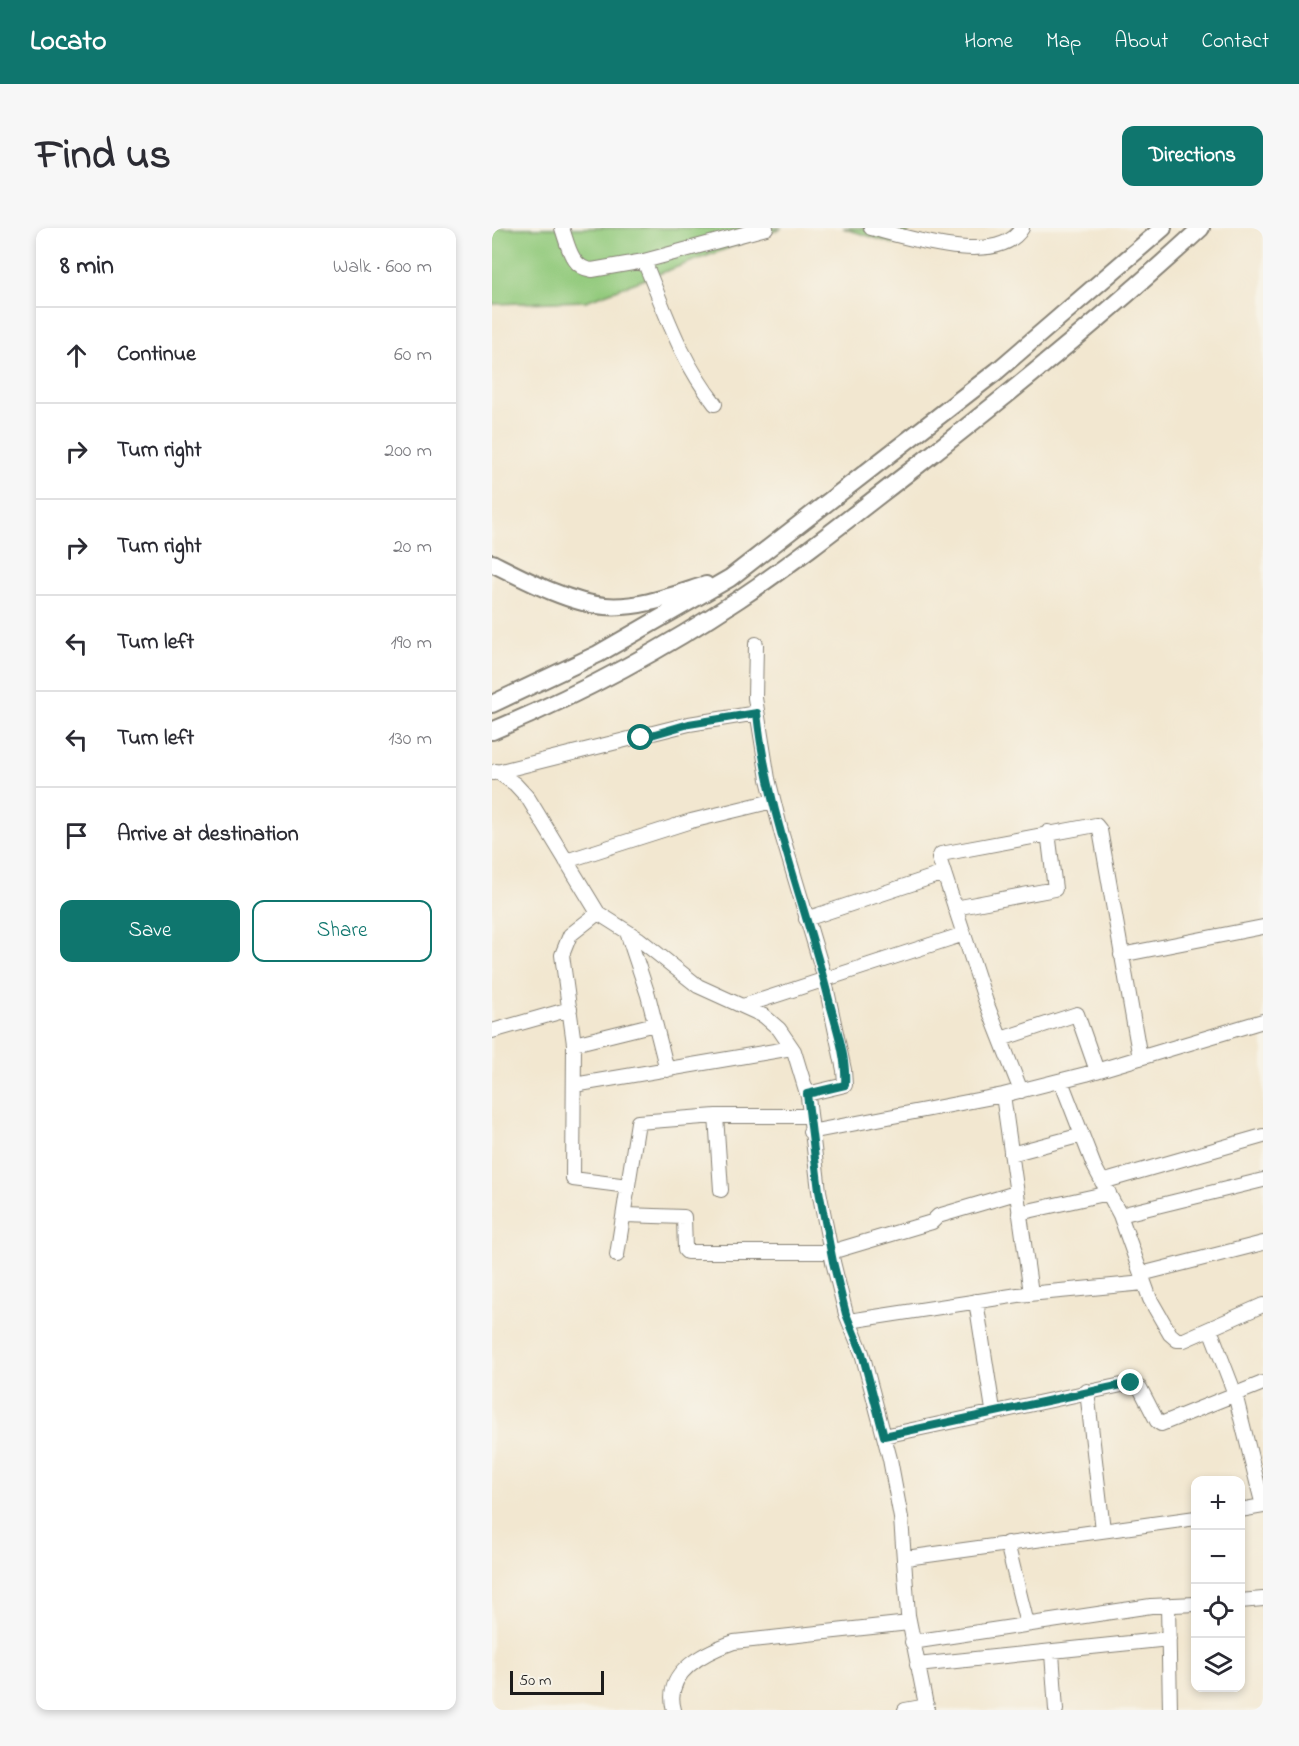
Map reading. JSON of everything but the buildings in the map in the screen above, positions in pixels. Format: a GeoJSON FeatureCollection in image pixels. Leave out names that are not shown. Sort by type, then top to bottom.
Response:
{"type":"FeatureCollection","features":[{"type":"Feature","properties":{"kind":"main road"},"geometry":{"type":"LineString","coordinates":[[492,704],[598,654],[729,578],[997,371],[1163,228]]}},
{"type":"Feature","properties":{"kind":"main road"},"geometry":{"type":"LineString","coordinates":[[492,731],[566,699],[654,652],[781,570],[1015,390],[1123,299],[1201,228]]}},
{"type":"Feature","properties":{"kind":"main road"},"geometry":{"type":"LineString","coordinates":[[492,563],[551,591],[605,606],[644,604],[729,578]]}},
{"type":"Feature","properties":{"kind":"street"},"geometry":{"type":"LineString","coordinates":[[562,228],[570,251],[585,269],[600,269],[644,261],[766,228]]}},
{"type":"Feature","properties":{"kind":"street"},"geometry":{"type":"LineString","coordinates":[[871,228],[959,248],[984,248],[1007,242],[1022,228]]}},
{"type":"Feature","properties":{"kind":"street"},"geometry":{"type":"LineString","coordinates":[[644,261],[678,348],[697,381],[715,404]]}},
{"type":"Feature","properties":{"kind":"street"},"geometry":{"type":"LineString","coordinates":[[756,644],[757,713],[774,801],[824,980],[842,1056],[845,1083],[842,1086],[807,1094]]}},
{"type":"Feature","properties":{"kind":"street"},"geometry":{"type":"LineString","coordinates":[[494,772],[689,724],[757,713]]}},
{"type":"Feature","properties":{"kind":"street"},"geometry":{"type":"LineString","coordinates":[[494,772],[515,784],[528,798],[598,913],[698,986],[771,1020],[792,1048],[801,1068],[831,1252],[849,1321],[862,1353],[884,1436],[901,1518],[906,1558],[909,1623],[927,1708],[905,1710]]}},
{"type":"Feature","properties":{"kind":"street"},"geometry":{"type":"LineString","coordinates":[[566,861],[691,821],[774,801]]}},
{"type":"Feature","properties":{"kind":"street"},"geometry":{"type":"LineString","coordinates":[[1022,1091],[1001,1039],[955,908],[939,857],[941,854],[1048,832],[1096,825],[1100,830],[1120,955],[1140,1058]]}},
{"type":"Feature","properties":{"kind":"street"},"geometry":{"type":"LineString","coordinates":[[955,908],[1054,889],[1048,832]]}},
{"type":"Feature","properties":{"kind":"street"},"geometry":{"type":"LineString","coordinates":[[806,919],[944,873]]}},
{"type":"Feature","properties":{"kind":"street"},"geometry":{"type":"LineString","coordinates":[[598,913],[570,935],[562,955],[574,1044],[573,1180],[628,1186]]}},
{"type":"Feature","properties":{"kind":"street"},"geometry":{"type":"LineString","coordinates":[[1120,955],[1263,927]]}},
{"type":"Feature","properties":{"kind":"street"},"geometry":{"type":"LineString","coordinates":[[627,932],[667,1070]]}},
{"type":"Feature","properties":{"kind":"street"},"geometry":{"type":"LineString","coordinates":[[743,1006],[964,934]]}},
{"type":"Feature","properties":{"kind":"street"},"geometry":{"type":"LineString","coordinates":[[492,1030],[570,1009]]}},
{"type":"Feature","properties":{"kind":"street"},"geometry":{"type":"LineString","coordinates":[[1001,1039],[1077,1014],[1097,1071]]}},
{"type":"Feature","properties":{"kind":"street"},"geometry":{"type":"LineString","coordinates":[[810,1132],[1022,1091],[1263,1021]]}},
{"type":"Feature","properties":{"kind":"street"},"geometry":{"type":"LineString","coordinates":[[574,1044],[655,1024]]}},
{"type":"Feature","properties":{"kind":"street"},"geometry":{"type":"LineString","coordinates":[[574,1085],[792,1048]]}},
{"type":"Feature","properties":{"kind":"street"},"geometry":{"type":"LineString","coordinates":[[1061,1081],[1082,1135],[1120,1215],[1143,1279],[1162,1322],[1177,1340],[1184,1340],[1263,1305]]}},
{"type":"Feature","properties":{"kind":"street"},"geometry":{"type":"LineString","coordinates":[[1003,1095],[1031,1293]]}},
{"type":"Feature","properties":{"kind":"street"},"geometry":{"type":"LineString","coordinates":[[617,1255],[638,1122],[716,1116],[809,1116]]}},
{"type":"Feature","properties":{"kind":"street"},"geometry":{"type":"LineString","coordinates":[[716,1116],[721,1190]]}},
{"type":"Feature","properties":{"kind":"street"},"geometry":{"type":"LineString","coordinates":[[1011,1154],[1082,1135]]}},
{"type":"Feature","properties":{"kind":"street"},"geometry":{"type":"LineString","coordinates":[[1019,1214],[1263,1136]]}},
{"type":"Feature","properties":{"kind":"street"},"geometry":{"type":"LineString","coordinates":[[1120,1215],[1263,1180]]}},
{"type":"Feature","properties":{"kind":"street"},"geometry":{"type":"LineString","coordinates":[[625,1215],[684,1217],[685,1250],[687,1252],[831,1252],[932,1222],[938,1216],[1016,1193]]}},
{"type":"Feature","properties":{"kind":"street"},"geometry":{"type":"LineString","coordinates":[[849,1321],[1031,1293],[1143,1279],[1263,1243]]}},
{"type":"Feature","properties":{"kind":"street"},"geometry":{"type":"LineString","coordinates":[[976,1301],[993,1410]]}},
{"type":"Feature","properties":{"kind":"street"},"geometry":{"type":"LineString","coordinates":[[1210,1329],[1257,1452],[1263,1506],[1245,1509]]}},
{"type":"Feature","properties":{"kind":"street"},"geometry":{"type":"LineString","coordinates":[[884,1436],[993,1410],[1087,1391],[1136,1384],[1161,1424],[1263,1383]]}},
{"type":"Feature","properties":{"kind":"street"},"geometry":{"type":"LineString","coordinates":[[1087,1391],[1103,1530]]}},
{"type":"Feature","properties":{"kind":"street"},"geometry":{"type":"LineString","coordinates":[[906,1558],[1191,1519]]}},
{"type":"Feature","properties":{"kind":"street"},"geometry":{"type":"LineString","coordinates":[[1007,1543],[1027,1624]]}},
{"type":"Feature","properties":{"kind":"street"},"geometry":{"type":"LineString","coordinates":[[1245,1601],[1263,1599]]}},
{"type":"Feature","properties":{"kind":"street"},"geometry":{"type":"LineString","coordinates":[[912,1642],[1027,1624],[1168,1605],[1191,1604]]}},
{"type":"Feature","properties":{"kind":"street"},"geometry":{"type":"LineString","coordinates":[[1168,1605],[1170,1710]]}},
{"type":"Feature","properties":{"kind":"street"},"geometry":{"type":"LineString","coordinates":[[674,1710],[671,1701],[678,1678],[689,1664],[710,1650],[734,1642],[909,1623]]}},
{"type":"Feature","properties":{"kind":"street"},"geometry":{"type":"LineString","coordinates":[[917,1665],[1169,1640]]}},
{"type":"Feature","properties":{"kind":"street"},"geometry":{"type":"LineString","coordinates":[[1052,1653],[1055,1710]]}},
{"type":"Feature","properties":{"kind":"green space"},"geometry":{"type":"Polygon","coordinates":[[[492,228],[782,228],[586,301],[492,304],[492,228]]]}},
{"type":"Feature","properties":{"kind":"green space"},"geometry":{"type":"Polygon","coordinates":[[[843,228],[913,228],[894,244],[843,228]]]}},
{"type":"Feature","properties":{"kind":"route"},"geometry":{"type":"LineString","coordinates":[[641,738],[689,724],[757,713],[768,779],[822,972],[842,1056],[845,1085],[807,1094],[810,1132],[833,1262],[846,1314],[862,1353],[884,1436],[993,1410],[1131,1383]]}}]}
